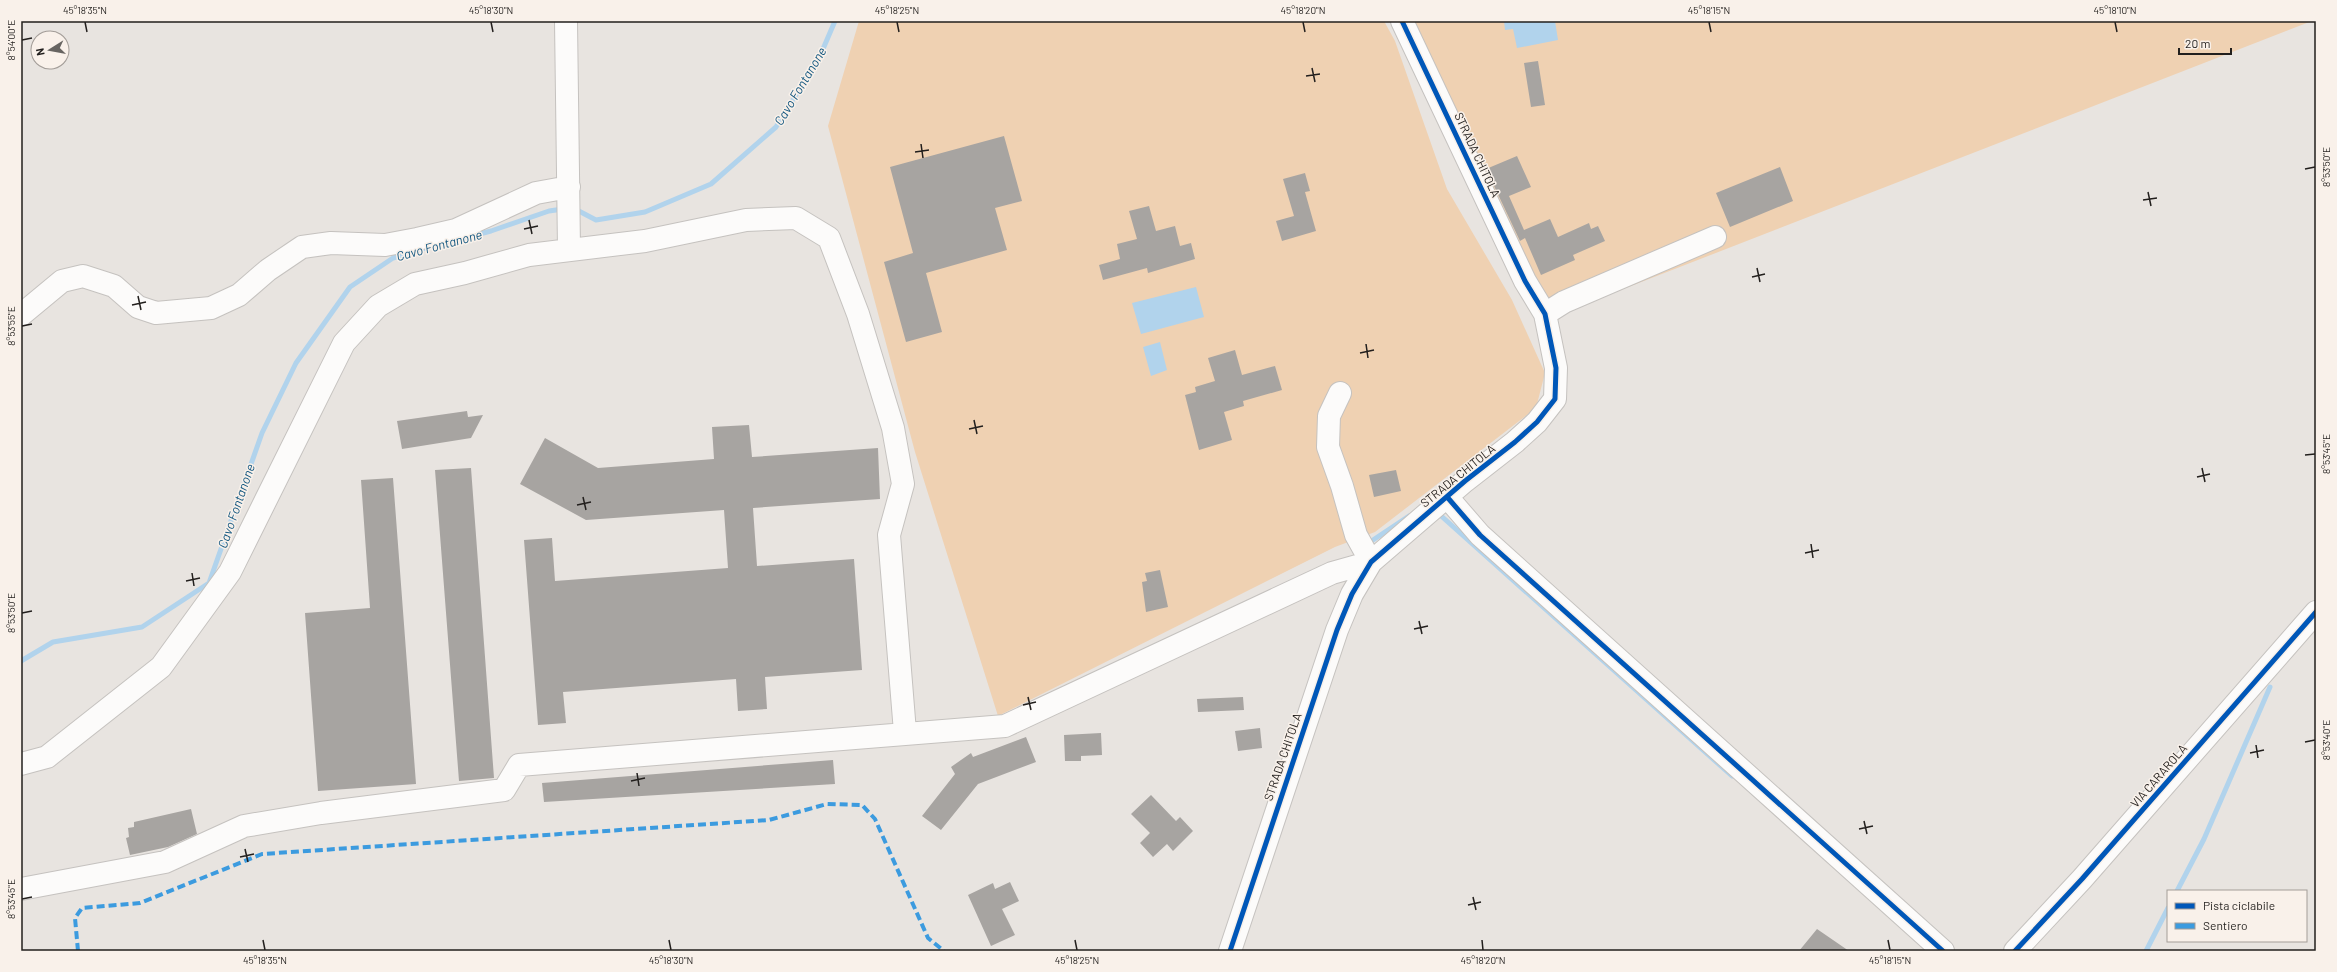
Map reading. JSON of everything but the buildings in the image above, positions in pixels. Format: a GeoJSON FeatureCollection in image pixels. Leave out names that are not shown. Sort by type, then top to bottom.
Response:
{"type":"FeatureCollection","features":[{"type":"Feature","properties":{"kind":"street"},"geometry":{"type":"LineString","coordinates":[[566,21],[569,250]]}},
{"type":"Feature","properties":{"kind":"street","name":"STRADA CHITOLA"},"geometry":{"type":"LineString","coordinates":[[1230,951],[1337,630],[1352,594],[1371,562],[1390,543],[1448,498],[1465,481],[1515,442],[1537,422],[1555,399],[1556,368],[1544,314],[1525,281],[1402,21]]}},
{"type":"Feature","properties":{"kind":"street"},"geometry":{"type":"LineString","coordinates":[[21,315],[62,281],[83,276],[114,286],[138,307],[156,313],[211,308],[239,295],[268,270],[302,247],[331,243],[386,245],[456,230],[536,193],[569,202]]}},
{"type":"Feature","properties":{"kind":"street"},"geometry":{"type":"LineString","coordinates":[[21,764],[47,757],[161,667],[230,572],[344,343],[378,306],[414,284],[465,273],[529,255],[646,241],[746,220],[796,218],[829,238],[858,314],[891,421],[903,484],[889,535],[905,732]]}},
{"type":"Feature","properties":{"kind":"street"},"geometry":{"type":"LineString","coordinates":[[1544,314],[1564,302],[1716,237]]}},
{"type":"Feature","properties":{"kind":"street"},"geometry":{"type":"LineString","coordinates":[[21,889],[165,862],[244,826],[321,813],[504,790],[519,766],[905,732],[965,730],[1005,726],[1332,573],[1371,562],[1356,535],[1342,486],[1328,447],[1329,416],[1340,393]]}},
{"type":"Feature","properties":{"kind":"street"},"geometry":{"type":"LineString","coordinates":[[1448,498],[1480,535],[1943,951]]}},
{"type":"Feature","properties":{"kind":"street","name":"VIA CARAROLA"},"geometry":{"type":"LineString","coordinates":[[2015,951],[2082,879],[2316,612]]}},
{"type":"Feature","properties":{"kind":"shaded area"},"geometry":{"type":"Polygon","coordinates":[[[859,21],[1384,21],[1395,41],[1447,189],[1512,300],[1545,373],[1536,408],[1375,532],[1335,547],[998,716],[915,452],[828,126],[859,21]]]}},
{"type":"Feature","properties":{"kind":"shaded area"},"geometry":{"type":"Polygon","coordinates":[[[1408,21],[2312,21],[1559,314],[1526,263],[1408,21]]]}},
{"type":"Feature","properties":{"kind":"water"},"geometry":{"type":"Polygon","coordinates":[[[1504,21],[1555,21],[1558,40],[1517,48],[1513,29],[1505,30],[1504,21]]]}},
{"type":"Feature","properties":{"kind":"water"},"geometry":{"type":"Polygon","coordinates":[[[1196,287],[1204,317],[1141,334],[1132,303],[1196,287]]]}},
{"type":"Feature","properties":{"kind":"water"},"geometry":{"type":"Polygon","coordinates":[[[1160,342],[1167,370],[1151,376],[1143,347],[1160,342]]]}},
{"type":"Feature","properties":{"kind":"waterway","name":"Cavo Fontanone"},"geometry":{"type":"LineString","coordinates":[[575,209],[596,220],[645,212],[711,184],[776,127],[820,56],[835,21]]}},
{"type":"Feature","properties":{"kind":"waterway","name":"Cavo Fontanone"},"geometry":{"type":"LineString","coordinates":[[460,239],[491,231],[549,211],[563,209]]}},
{"type":"Feature","properties":{"kind":"waterway","name":"Cavo Fontanone"},"geometry":{"type":"LineString","coordinates":[[21,661],[53,642],[142,627],[209,583],[262,433],[296,363],[350,287],[393,258],[432,246]]}},
{"type":"Feature","properties":{"kind":"waterway"},"geometry":{"type":"LineString","coordinates":[[1439,514],[1732,776]]}},
{"type":"Feature","properties":{"kind":"waterway"},"geometry":{"type":"LineString","coordinates":[[1373,540],[1409,516]]}},
{"type":"Feature","properties":{"kind":"waterway"},"geometry":{"type":"LineString","coordinates":[[2178,890],[2204,839],[2270,687]]}},
{"type":"Feature","properties":{"kind":"waterway"},"geometry":{"type":"LineString","coordinates":[[2146,951],[2167,910]]}},
{"type":"Feature","properties":{"kind":"marked path"},"geometry":{"type":"LineString","coordinates":[[78,951],[75,918],[82,908],[140,903],[262,854],[769,820],[827,804],[862,805],[875,819],[928,938],[944,951]]}},
{"type":"Feature","properties":{"kind":"cycle path"},"geometry":{"type":"LineString","coordinates":[[1230,951],[1337,630],[1352,594],[1371,562],[1465,481],[1515,442],[1537,422],[1555,399],[1556,368],[1545,314],[1525,281],[1402,21]]}},
{"type":"Feature","properties":{"kind":"cycle path"},"geometry":{"type":"LineString","coordinates":[[1448,498],[1480,535],[1943,951]]}},
{"type":"Feature","properties":{"kind":"cycle path"},"geometry":{"type":"LineString","coordinates":[[2015,951],[2082,879],[2316,612]]}}]}
